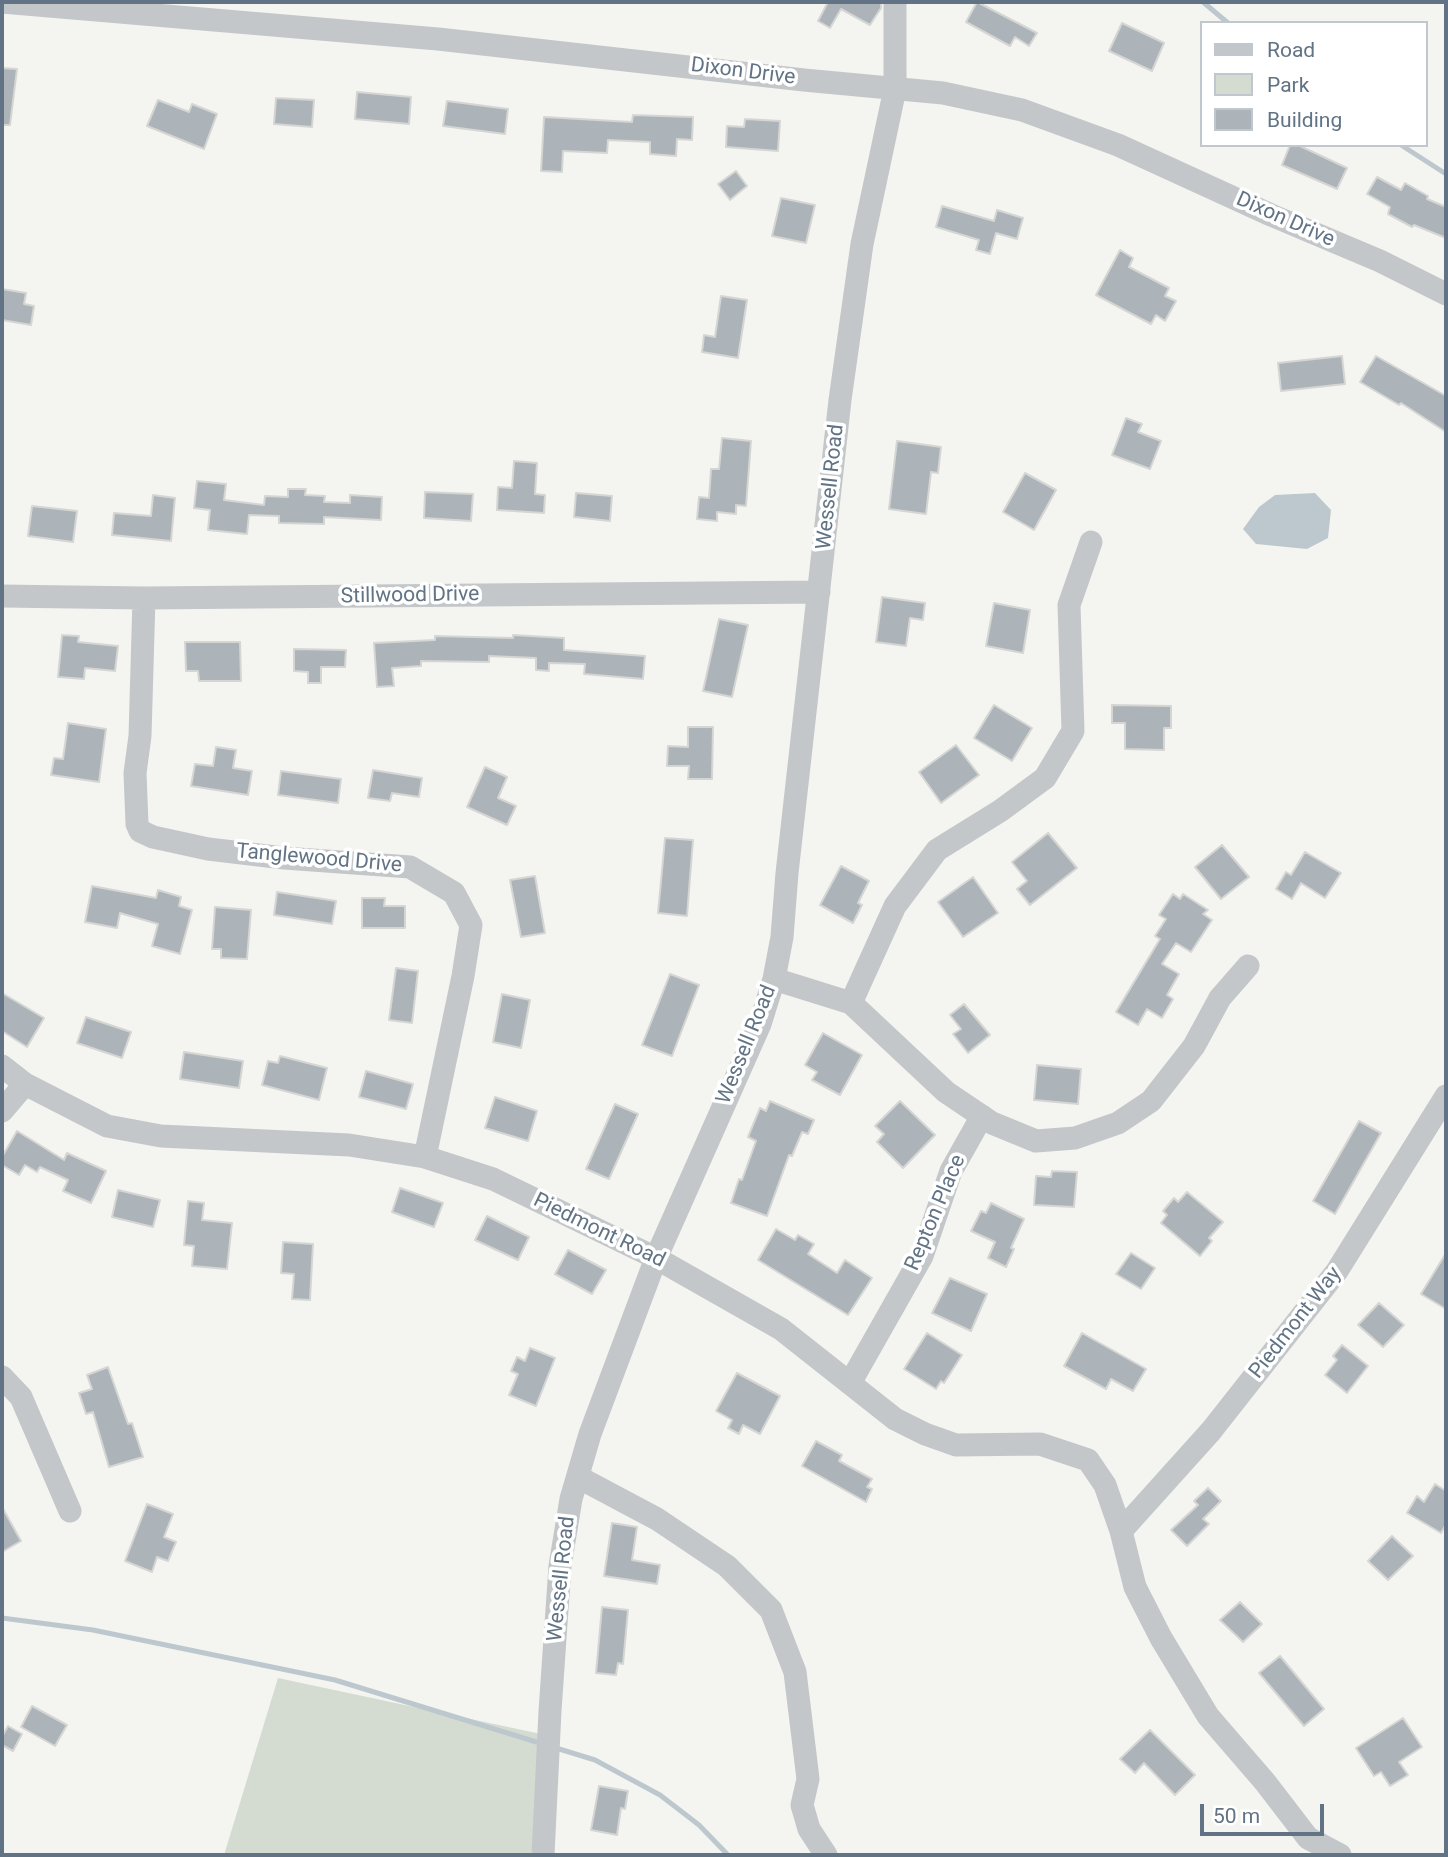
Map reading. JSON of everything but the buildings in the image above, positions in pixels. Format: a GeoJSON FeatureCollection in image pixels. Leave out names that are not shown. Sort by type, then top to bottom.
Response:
{"type":"FeatureCollection","features":[{"type":"Feature","properties":{"kind":"street","name":"Dixon Drive"},"geometry":{"type":"LineString","coordinates":[[2,2],[438,39],[943,93],[1022,110],[1095,136],[1380,261],[1446,294]]}},
{"type":"Feature","properties":{"kind":"street","name":"Wessell Road"},"geometry":{"type":"LineString","coordinates":[[543,1855],[560,1566],[571,1499],[590,1434],[656,1258],[760,1024],[774,979],[782,937],[788,860],[841,400],[862,244],[895,89],[895,2]]}},
{"type":"Feature","properties":{"kind":"street"},"geometry":{"type":"LineString","coordinates":[[851,1003],[895,906],[937,850],[1000,811],[1045,778],[1073,731],[1069,605],[1091,542]]}},
{"type":"Feature","properties":{"kind":"street","name":"Stillwood Drive"},"geometry":{"type":"LineString","coordinates":[[2,596],[144,598],[819,592]]}},
{"type":"Feature","properties":{"kind":"street","name":"Tanglewood Drive"},"geometry":{"type":"LineString","coordinates":[[144,598],[140,736],[135,773],[140,831],[153,837],[208,849],[284,858],[410,867],[454,893],[471,925],[425,1157]]}},
{"type":"Feature","properties":{"kind":"street"},"geometry":{"type":"LineString","coordinates":[[774,979],[851,1003],[946,1092],[992,1123],[1036,1141],[1075,1138],[1118,1123],[1152,1101],[1194,1046],[1220,998],[1248,965]]}},
{"type":"Feature","properties":{"kind":"street","name":"Piedmont Road"},"geometry":{"type":"LineString","coordinates":[[2,1066],[25,1084],[107,1126],[161,1136],[349,1144],[425,1157],[493,1179],[656,1258],[781,1329],[895,1419],[956,1445],[1040,1444],[1088,1460],[1105,1485],[1121,1531],[1135,1587],[1208,1716],[1265,1782],[1308,1839],[1340,1855]]}},
{"type":"Feature","properties":{"kind":"street"},"geometry":{"type":"LineString","coordinates":[[2,1111],[25,1084]]}},
{"type":"Feature","properties":{"kind":"street","name":"Piedmont Way"},"geometry":{"type":"LineString","coordinates":[[1121,1531],[1212,1431],[1337,1271],[1446,1096]]}},
{"type":"Feature","properties":{"kind":"street","name":"Repton Place"},"geometry":{"type":"LineString","coordinates":[[850,1383],[922,1256],[951,1171],[982,1116]]}},
{"type":"Feature","properties":{"kind":"street"},"geometry":{"type":"LineString","coordinates":[[2,1377],[21,1397],[70,1511]]}},
{"type":"Feature","properties":{"kind":"street"},"geometry":{"type":"LineString","coordinates":[[578,1477],[657,1519],[727,1566],[771,1610],[796,1672],[808,1779],[802,1805],[809,1829],[826,1855]]}},
{"type":"Feature","properties":{"kind":"green space"},"geometry":{"type":"Polygon","coordinates":[[[278,1678],[541,1734],[538,1855],[224,1855],[278,1678]]]}},
{"type":"Feature","properties":{"kind":"shaded area"},"geometry":{"type":"Polygon","coordinates":[[[1315,493],[1331,510],[1328,538],[1307,549],[1256,544],[1243,529],[1259,507],[1275,495],[1315,493]]]}},
{"type":"Feature","properties":{"kind":"waterway"},"geometry":{"type":"LineString","coordinates":[[1203,2],[1226,21]]}},
{"type":"Feature","properties":{"kind":"waterway"},"geometry":{"type":"LineString","coordinates":[[1404,147],[1446,174]]}},
{"type":"Feature","properties":{"kind":"waterway"},"geometry":{"type":"LineString","coordinates":[[2,1618],[93,1630],[335,1680],[543,1744]]}},
{"type":"Feature","properties":{"kind":"waterway"},"geometry":{"type":"LineString","coordinates":[[556,1748],[595,1760],[660,1795],[699,1825],[728,1855]]}}]}
